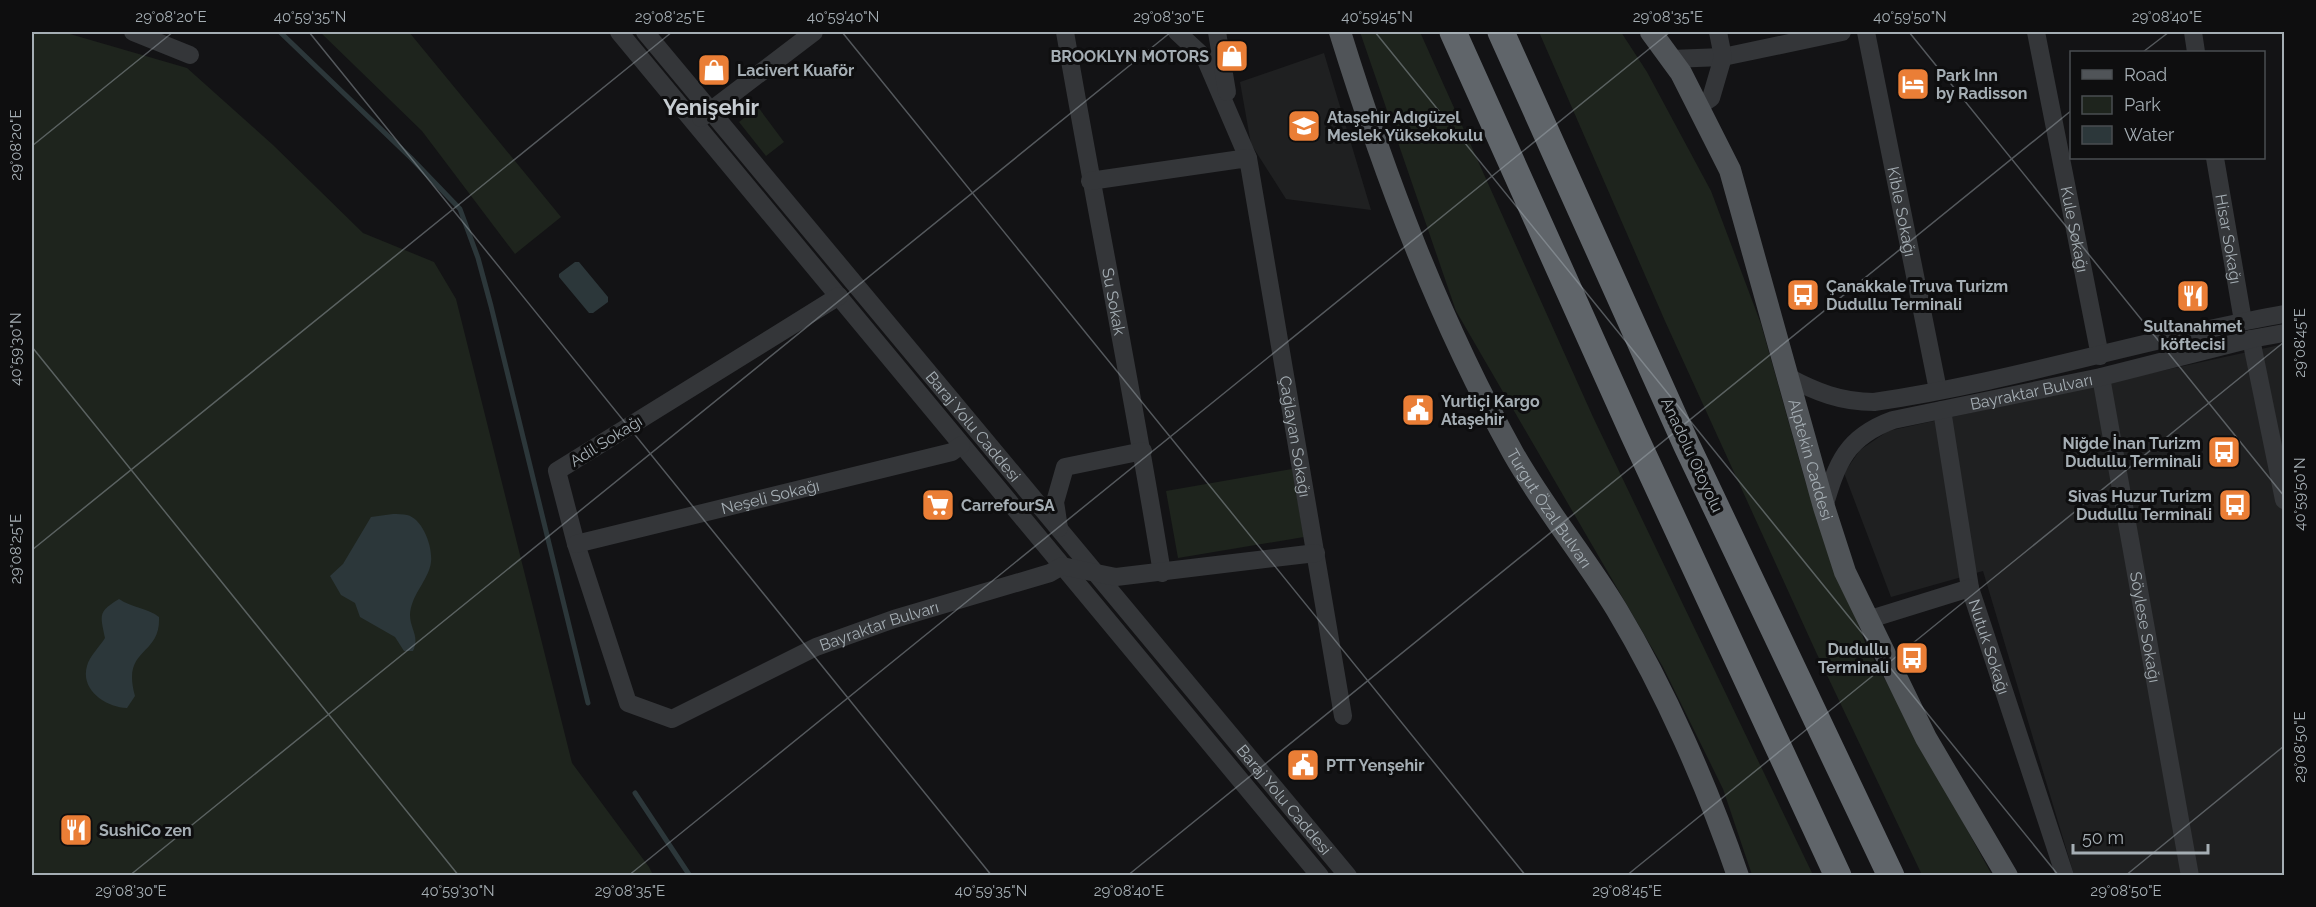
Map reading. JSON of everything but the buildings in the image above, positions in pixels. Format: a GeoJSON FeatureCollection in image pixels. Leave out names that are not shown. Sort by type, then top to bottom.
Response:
{"type":"FeatureCollection","features":[{"type":"Feature","properties":{"kind":"highway"},"geometry":{"type":"LineString","coordinates":[[1453,32],[1634,435],[1838,876]]}},
{"type":"Feature","properties":{"kind":"highway","name":"Anadolu Otoyolu"},"geometry":{"type":"LineString","coordinates":[[1501,32],[1687,446],[1891,876]]}},
{"type":"Feature","properties":{"kind":"main road","name":"Turgut Özal Bulvarı"},"geometry":{"type":"LineString","coordinates":[[1340,32],[1376,146],[1461,356],[1515,455],[1617,611],[1663,699],[1723,831],[1738,876]]}},
{"type":"Feature","properties":{"kind":"main road","name":"Alptekin Caddesi"},"geometry":{"type":"LineString","coordinates":[[1651,32],[1671,59],[1699,106],[1730,170],[1824,507],[1845,572],[1926,738],[2007,876]]}},
{"type":"Feature","properties":{"kind":"street"},"geometry":{"type":"LineString","coordinates":[[133,32],[190,55]]}},
{"type":"Feature","properties":{"kind":"street","name":"Baraj Yolu Caddesi"},"geometry":{"type":"LineString","coordinates":[[619,32],[1320,876]]}},
{"type":"Feature","properties":{"kind":"street","name":"Baraj Yolu Caddesi"},"geometry":{"type":"LineString","coordinates":[[645,32],[1348,876]]}},
{"type":"Feature","properties":{"kind":"street"},"geometry":{"type":"LineString","coordinates":[[696,123],[811,32]]}},
{"type":"Feature","properties":{"kind":"street","name":"Su Sokak"},"geometry":{"type":"LineString","coordinates":[[1065,32],[1090,181],[1143,451],[1162,573]]}},
{"type":"Feature","properties":{"kind":"street","name":"Çağlayan Sokağı"},"geometry":{"type":"LineString","coordinates":[[1178,32],[1205,58],[1248,158],[1343,716]]}},
{"type":"Feature","properties":{"kind":"street"},"geometry":{"type":"LineString","coordinates":[[1217,32],[1232,120]]}},
{"type":"Feature","properties":{"kind":"street"},"geometry":{"type":"LineString","coordinates":[[1699,106],[1712,98],[1723,57],[1718,32]]}},
{"type":"Feature","properties":{"kind":"street"},"geometry":{"type":"LineString","coordinates":[[1671,59],[1723,57],[1842,32]]}},
{"type":"Feature","properties":{"kind":"street","name":"Kible Sokağı"},"geometry":{"type":"LineString","coordinates":[[1866,32],[1938,390]]}},
{"type":"Feature","properties":{"kind":"street","name":"Kule Sokağı"},"geometry":{"type":"LineString","coordinates":[[2036,32],[2100,356]]}},
{"type":"Feature","properties":{"kind":"street"},"geometry":{"type":"LineString","coordinates":[[2193,32],[2196,51]]}},
{"type":"Feature","properties":{"kind":"street"},"geometry":{"type":"LineString","coordinates":[[1090,181],[1248,158]]}},
{"type":"Feature","properties":{"kind":"street","name":"Hisar Sokağı"},"geometry":{"type":"LineString","coordinates":[[2215,159],[2243,321]]}},
{"type":"Feature","properties":{"kind":"street","name":"Adil Sokağı"},"geometry":{"type":"LineString","coordinates":[[672,718],[628,703],[576,544],[557,471],[839,297]]}},
{"type":"Feature","properties":{"kind":"street","name":"Bayraktar Bulvarı"},"geometry":{"type":"LineString","coordinates":[[1788,377],[1818,393],[1852,402],[1874,402],[2100,356],[2243,321],[2284,314]]}},
{"type":"Feature","properties":{"kind":"street","name":"Bayraktar Bulvarı"},"geometry":{"type":"LineString","coordinates":[[1824,507],[1837,464],[1855,441],[1884,423],[2101,377],[2251,339],[2284,333]]}},
{"type":"Feature","properties":{"kind":"street"},"geometry":{"type":"LineString","coordinates":[[2251,339],[2284,500]]}},
{"type":"Feature","properties":{"kind":"street","name":"Söylese Sokağı"},"geometry":{"type":"LineString","coordinates":[[2101,377],[2190,876]]}},
{"type":"Feature","properties":{"kind":"street","name":"Nutuk Sokağı"},"geometry":{"type":"LineString","coordinates":[[1942,410],[1971,588],[2065,876]]}},
{"type":"Feature","properties":{"kind":"street","name":"Neşeli Sokağı"},"geometry":{"type":"LineString","coordinates":[[576,544],[952,452],[962,444]]}},
{"type":"Feature","properties":{"kind":"street"},"geometry":{"type":"LineString","coordinates":[[1143,451],[1065,467],[1055,502],[1062,566],[1116,578],[1316,553]]}},
{"type":"Feature","properties":{"kind":"street","name":"Bayraktar Bulvarı"},"geometry":{"type":"LineString","coordinates":[[672,718],[816,647],[894,619],[1050,573],[1062,566]]}},
{"type":"Feature","properties":{"kind":"street"},"geometry":{"type":"LineString","coordinates":[[1867,620],[1971,588]]}},
{"type":"Feature","properties":{"kind":"shaded area"},"geometry":{"type":"Polygon","coordinates":[[[1324,53],[1371,210],[1286,199],[1251,144],[1240,82],[1324,53]]]}},
{"type":"Feature","properties":{"kind":"shaded area"},"geometry":{"type":"Polygon","coordinates":[[[2284,344],[2284,875],[2074,875],[1983,571],[1891,597],[1844,473],[1860,450],[1888,431],[2284,344]]]}},
{"type":"Feature","properties":{"kind":"green space"},"geometry":{"type":"Polygon","coordinates":[[[32,32],[63,32],[187,68],[273,145],[363,233],[434,262],[456,299],[572,763],[653,875],[32,875],[32,32]]]}},
{"type":"Feature","properties":{"kind":"green space"},"geometry":{"type":"Polygon","coordinates":[[[320,32],[409,32],[561,217],[515,254],[422,131],[320,32]]]}},
{"type":"Feature","properties":{"kind":"green space"},"geometry":{"type":"Polygon","coordinates":[[[1360,32],[1420,32],[1593,417],[1813,875],[1752,875],[1723,789],[1663,667],[1456,311],[1360,32]]]}},
{"type":"Feature","properties":{"kind":"green space"},"geometry":{"type":"Polygon","coordinates":[[[1539,32],[1621,32],[1647,72],[1711,191],[1761,324],[1806,484],[1866,645],[1992,875],[1922,875],[1816,652],[1665,321],[1539,32]]]}},
{"type":"Feature","properties":{"kind":"green space"},"geometry":{"type":"Polygon","coordinates":[[[758,107],[784,142],[766,156],[739,122],[758,107]]]}},
{"type":"Feature","properties":{"kind":"green space"},"geometry":{"type":"Polygon","coordinates":[[[1292,469],[1304,537],[1178,558],[1166,491],[1292,469]]]}},
{"type":"Feature","properties":{"kind":"water"},"geometry":{"type":"Polygon","coordinates":[[[575,262],[579,262],[608,297],[608,302],[593,313],[589,313],[559,277],[559,274],[575,262]]]}},
{"type":"Feature","properties":{"kind":"water"},"geometry":{"type":"Polygon","coordinates":[[[407,515],[418,523],[427,537],[431,553],[430,567],[411,608],[410,620],[415,637],[413,651],[404,651],[395,637],[360,617],[355,603],[341,595],[330,576],[343,564],[371,517],[407,515]]]}},
{"type":"Feature","properties":{"kind":"water"},"geometry":{"type":"Polygon","coordinates":[[[119,599],[159,617],[158,630],[154,639],[137,660],[133,669],[132,680],[135,696],[127,708],[103,701],[91,690],[86,675],[90,659],[105,638],[102,614],[107,607],[119,599]]]}},
{"type":"Feature","properties":{"kind":"waterway"},"geometry":{"type":"LineString","coordinates":[[280,32],[411,158],[460,209],[478,258],[491,306],[588,703]]}},
{"type":"Feature","properties":{"kind":"waterway"},"geometry":{"type":"LineString","coordinates":[[635,793],[690,876]]}},
{"type":"Feature","properties":{"kind":"place","name":"BROOKLYN MOTORS"},"geometry":{"type":"Point","coordinates":[1232,56]}},
{"type":"Feature","properties":{"kind":"place","name":"Lacivert Kuaför"},"geometry":{"type":"Point","coordinates":[714,70]}},
{"type":"Feature","properties":{"kind":"place","name":"Park Inn by Radisson"},"geometry":{"type":"Point","coordinates":[1913,84]}},
{"type":"Feature","properties":{"kind":"place","name":"Ataşehir Adıgüzel Meslek Yüksekokulu"},"geometry":{"type":"Point","coordinates":[1304,126]}},
{"type":"Feature","properties":{"kind":"place","name":"Çanakkale Truva Turizm Dudullu Terminali"},"geometry":{"type":"Point","coordinates":[1803,295]}},
{"type":"Feature","properties":{"kind":"place","name":"Sultanahmet köftecisi"},"geometry":{"type":"Point","coordinates":[2193,296]}},
{"type":"Feature","properties":{"kind":"place","name":"Yurtiçi Kargo Ataşehir"},"geometry":{"type":"Point","coordinates":[1418,410]}},
{"type":"Feature","properties":{"kind":"place","name":"Niğde İnan Turizm Dudullu Terminali"},"geometry":{"type":"Point","coordinates":[2224,452]}},
{"type":"Feature","properties":{"kind":"place","name":"CarrefourSA"},"geometry":{"type":"Point","coordinates":[938,505]}},
{"type":"Feature","properties":{"kind":"place","name":"Sivas Huzur Turizm Dudullu Terminali"},"geometry":{"type":"Point","coordinates":[2235,505]}},
{"type":"Feature","properties":{"kind":"place","name":"Dudullu Terminali"},"geometry":{"type":"Point","coordinates":[1912,658]}},
{"type":"Feature","properties":{"kind":"place","name":"PTT Yenşehir"},"geometry":{"type":"Point","coordinates":[1303,765]}},
{"type":"Feature","properties":{"kind":"place","name":"SushiCo zen"},"geometry":{"type":"Point","coordinates":[76,830]}},
{"type":"Feature","properties":{"kind":"district","name":"Yenişehir"},"geometry":{"type":"Point","coordinates":[711,107]}}]}
